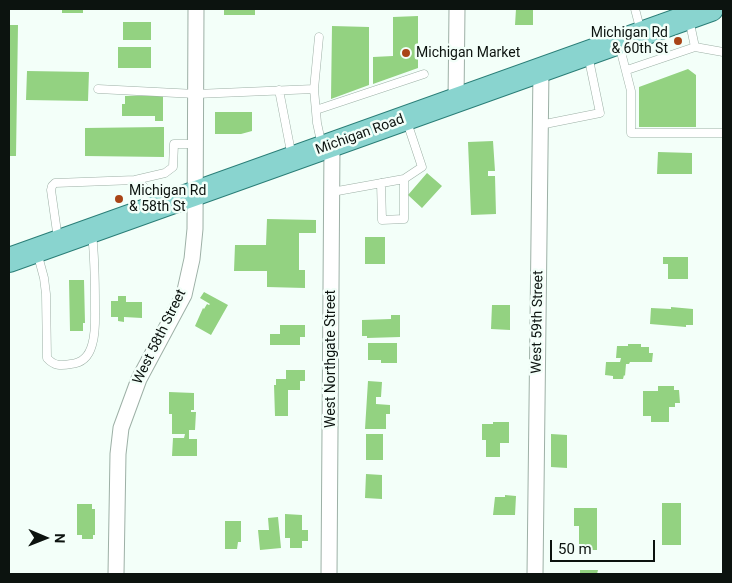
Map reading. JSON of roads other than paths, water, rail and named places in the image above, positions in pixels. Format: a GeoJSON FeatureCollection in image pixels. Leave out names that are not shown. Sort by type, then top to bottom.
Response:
{"type":"FeatureCollection","features":[{"type":"Feature","properties":{"kind":"main road","name":"Michigan Road"},"geometry":{"type":"LineString","coordinates":[[9,260],[712,9]]}},
{"type":"Feature","properties":{"kind":"street","name":"West 58th Street"},"geometry":{"type":"LineString","coordinates":[[116,574],[118,454],[121,428],[138,379],[184,295],[193,248],[196,9]]}},
{"type":"Feature","properties":{"kind":"street"},"geometry":{"type":"LineString","coordinates":[[456,101],[457,9]]}},
{"type":"Feature","properties":{"kind":"street","name":"West 59th Street"},"geometry":{"type":"LineString","coordinates":[[535,574],[541,69]]}},
{"type":"Feature","properties":{"kind":"street","name":"West Northgate Street"},"geometry":{"type":"LineString","coordinates":[[327,146],[332,192],[329,574]]}},
{"type":"Feature","properties":{"kind":"lane"},"geometry":{"type":"LineString","coordinates":[[635,9],[641,34]]}},
{"type":"Feature","properties":{"kind":"lane"},"geometry":{"type":"LineString","coordinates":[[688,17],[695,47]]}},
{"type":"Feature","properties":{"kind":"lane"},"geometry":{"type":"LineString","coordinates":[[319,37],[314,89],[316,110],[327,146]]}},
{"type":"Feature","properties":{"kind":"lane"},"geometry":{"type":"LineString","coordinates":[[619,42],[631,91],[631,133],[723,133]]}},
{"type":"Feature","properties":{"kind":"lane"},"geometry":{"type":"LineString","coordinates":[[627,70],[695,47],[723,52]]}},
{"type":"Feature","properties":{"kind":"lane"},"geometry":{"type":"LineString","coordinates":[[540,125],[600,113],[588,53]]}},
{"type":"Feature","properties":{"kind":"lane"},"geometry":{"type":"LineString","coordinates":[[316,110],[424,74]]}},
{"type":"Feature","properties":{"kind":"lane"},"geometry":{"type":"LineString","coordinates":[[98,89],[196,94],[314,89]]}},
{"type":"Feature","properties":{"kind":"lane"},"geometry":{"type":"LineString","coordinates":[[279,90],[293,159]]}},
{"type":"Feature","properties":{"kind":"lane"},"geometry":{"type":"LineString","coordinates":[[332,192],[404,179],[422,168],[406,119]]}},
{"type":"Feature","properties":{"kind":"lane"},"geometry":{"type":"LineString","coordinates":[[59,243],[54,216],[52,186],[55,184],[135,180],[165,173],[173,167],[174,144],[195,144]]}},
{"type":"Feature","properties":{"kind":"lane"},"geometry":{"type":"LineString","coordinates":[[381,183],[382,220],[404,219],[404,179]]}},
{"type":"Feature","properties":{"kind":"lane"},"geometry":{"type":"LineString","coordinates":[[135,180],[144,187],[152,210]]}},
{"type":"Feature","properties":{"kind":"lane"},"geometry":{"type":"LineString","coordinates":[[36,250],[44,278],[46,294],[47,358],[52,363],[62,366],[77,363],[86,358],[92,346],[94,329],[95,261],[92,231]]}},
{"type":"Feature","properties":{"kind":"place","name":"Michigan Rd & 60th St"},"geometry":{"type":"Point","coordinates":[678,41]}},
{"type":"Feature","properties":{"kind":"place","name":"Michigan Market"},"geometry":{"type":"Point","coordinates":[406,53]}},
{"type":"Feature","properties":{"kind":"place","name":"Michigan Rd & 58th St"},"geometry":{"type":"Point","coordinates":[119,199]}}]}
